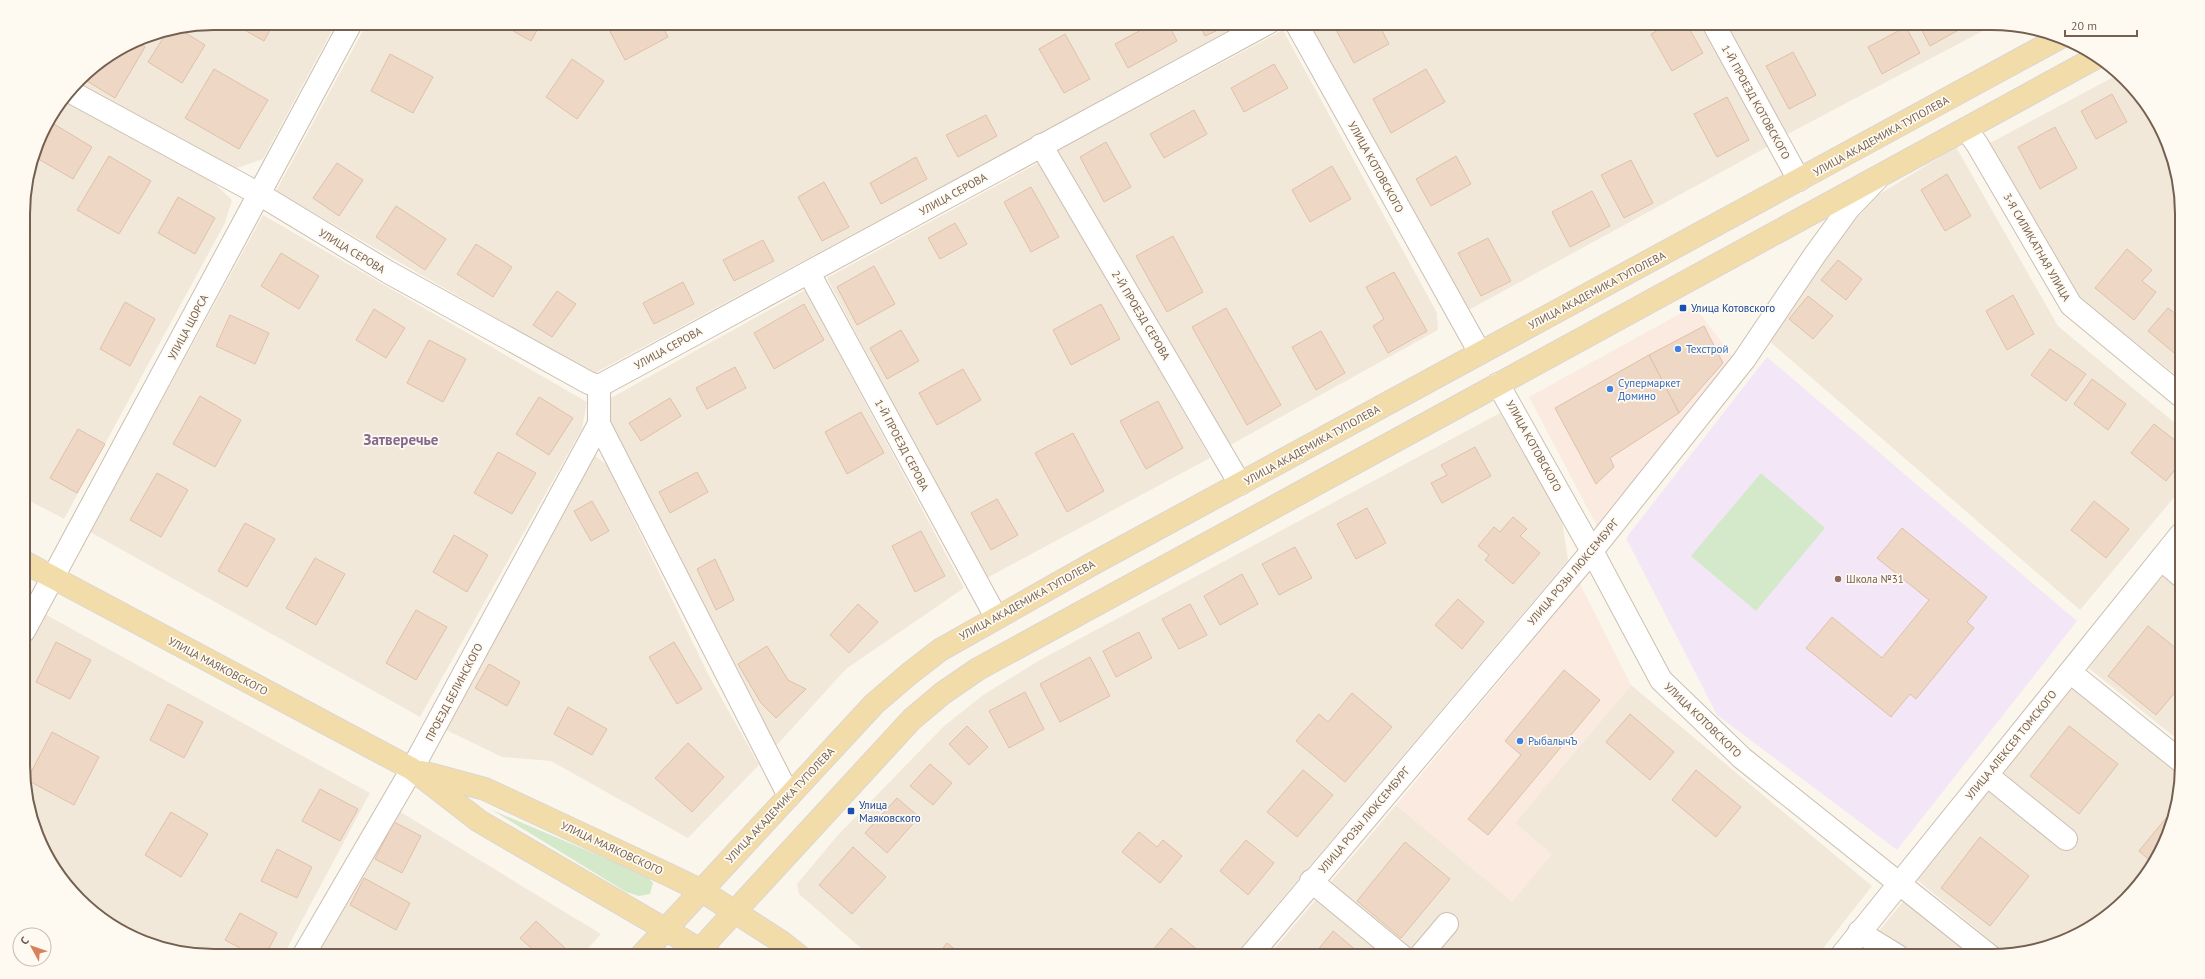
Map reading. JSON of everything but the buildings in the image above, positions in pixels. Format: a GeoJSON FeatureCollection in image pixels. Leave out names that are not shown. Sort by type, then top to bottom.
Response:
{"type":"FeatureCollection","features":[{"type":"Feature","properties":{"kind":"main road","name":"УЛИЦА АКАДЕМИКА ТУПОЛЕВА"},"geometry":{"type":"LineString","coordinates":[[648,949],[855,724],[897,683],[940,650],[996,617],[2053,41]]}},
{"type":"Feature","properties":{"kind":"main road"},"geometry":{"type":"LineString","coordinates":[[706,949],[734,912],[912,719],[944,693],[1008,652],[2091,60]]}},
{"type":"Feature","properties":{"kind":"main road"},"geometry":{"type":"LineString","coordinates":[[1866,144],[1858,164],[1859,168],[1862,171],[1879,176]]}},
{"type":"Feature","properties":{"kind":"main road","name":"УЛИЦА МАЯКОВСКОГО"},"geometry":{"type":"LineString","coordinates":[[30,565],[412,769],[478,821],[666,930],[694,949]]}},
{"type":"Feature","properties":{"kind":"main road","name":"УЛИЦА МАЯКОВСКОГО"},"geometry":{"type":"LineString","coordinates":[[412,769],[485,789],[702,891],[790,949]]}},
{"type":"Feature","properties":{"kind":"street","name":"УЛИЦА ЩОРСА"},"geometry":{"type":"LineString","coordinates":[[30,620],[347,30]]}},
{"type":"Feature","properties":{"kind":"street","name":"УЛИЦА СЕРОВА"},"geometry":{"type":"LineString","coordinates":[[75,94],[259,194],[388,272],[589,383],[599,386],[1255,30]]}},
{"type":"Feature","properties":{"kind":"street","name":"УЛИЦА КОТОВСКОГО"},"geometry":{"type":"LineString","coordinates":[[1300,30],[1480,353]]}},
{"type":"Feature","properties":{"kind":"street","name":"1-Й ПРОЕЗД КОТОВСКОГО"},"geometry":{"type":"LineString","coordinates":[[1717,30],[1799,180]]}},
{"type":"Feature","properties":{"kind":"street","name":"3-Я СИЛИКАТНАЯ УЛИЦА"},"geometry":{"type":"LineString","coordinates":[[1966,129],[1977,144],[2071,306],[2175,391]]}},
{"type":"Feature","properties":{"kind":"street","name":"2-Й ПРОЕЗД СЕРОВА"},"geometry":{"type":"LineString","coordinates":[[1041,145],[1240,484]]}},
{"type":"Feature","properties":{"kind":"street","name":"УЛИЦА РОЗЫ ЛЮКСЕМБУРГ"},"geometry":{"type":"LineString","coordinates":[[1256,949],[1592,551],[1744,360],[1814,256],[1849,208],[1879,176]]}},
{"type":"Feature","properties":{"kind":"street","name":"1-Й ПРОЕЗД СЕРОВА"},"geometry":{"type":"LineString","coordinates":[[809,273],[996,617]]}},
{"type":"Feature","properties":{"kind":"street","name":"УЛИЦА КОТОВСКОГО"},"geometry":{"type":"LineString","coordinates":[[1498,384],[1592,551],[1661,680],[1742,758],[1981,949]]}},
{"type":"Feature","properties":{"kind":"street","name":"ПРОЕЗД БЕЛИНСКОГО"},"geometry":{"type":"LineString","coordinates":[[599,386],[599,424],[789,796]]}},
{"type":"Feature","properties":{"kind":"street","name":"ПРОЕЗД БЕЛИНСКОГО"},"geometry":{"type":"LineString","coordinates":[[306,949],[412,769],[599,424]]}},
{"type":"Feature","properties":{"kind":"street","name":"УЛИЦА АЛЕКСЕЯ ТОМСКОГО"},"geometry":{"type":"LineString","coordinates":[[1846,949],[2175,542]]}},
{"type":"Feature","properties":{"kind":"street"},"geometry":{"type":"LineString","coordinates":[[2161,559],[2175,570]]}},
{"type":"Feature","properties":{"kind":"street"},"geometry":{"type":"LineString","coordinates":[[2070,672],[2175,756]]}},
{"type":"Feature","properties":{"kind":"street"},"geometry":{"type":"LineString","coordinates":[[1987,775],[2066,839]]}},
{"type":"Feature","properties":{"kind":"street"},"geometry":{"type":"LineString","coordinates":[[1312,881],[1394,949]]}},
{"type":"Feature","properties":{"kind":"street"},"geometry":{"type":"LineString","coordinates":[[1426,949],[1447,924]]}},
{"type":"Feature","properties":{"kind":"street"},"geometry":{"type":"LineString","coordinates":[[1859,932],[1887,949]]}},
{"type":"Feature","properties":{"kind":"shaded area"},"geometry":{"type":"Polygon","coordinates":[[[202,30],[332,30],[263,159],[231,170],[83,86],[102,68],[122,55],[143,44],[166,36],[202,30]]]}},
{"type":"Feature","properties":{"kind":"shaded area"},"geometry":{"type":"Polygon","coordinates":[[[363,30],[1233,30],[593,374],[276,191],[363,30]]]}},
{"type":"Feature","properties":{"kind":"shaded area"},"geometry":{"type":"Polygon","coordinates":[[[1283,30],[1437,313],[1438,330],[1225,448],[1057,151],[1283,30]]]}},
{"type":"Feature","properties":{"kind":"shaded area"},"geometry":{"type":"Polygon","coordinates":[[[1311,30],[1706,30],[1769,146],[1467,311],[1311,30]]]}},
{"type":"Feature","properties":{"kind":"shaded area"},"geometry":{"type":"Polygon","coordinates":[[[1730,30],[1985,30],[1786,135],[1730,30]]]}},
{"type":"Feature","properties":{"kind":"shaded area"},"geometry":{"type":"Polygon","coordinates":[[[2113,77],[2137,102],[2161,143],[2169,166],[2175,202],[2175,374],[2077,296],[1988,144],[2113,77]]]}},
{"type":"Feature","properties":{"kind":"shaded area"},"geometry":{"type":"Polygon","coordinates":[[[67,103],[212,181],[232,200],[225,223],[64,519],[30,501],[30,202],[36,166],[44,143],[67,103]]]}},
{"type":"Feature","properties":{"kind":"shaded area"},"geometry":{"type":"Polygon","coordinates":[[[1956,147],[2058,326],[2175,423],[2175,496],[2080,610],[1768,340],[1849,227],[1875,197],[1956,147]]]}},
{"type":"Feature","properties":{"kind":"shaded area"},"geometry":{"type":"Polygon","coordinates":[[[1040,162],[1210,458],[985,579],[827,278],[1040,162]]]}},
{"type":"Feature","properties":{"kind":"shaded area"},"geometry":{"type":"Polygon","coordinates":[[[263,215],[587,402],[582,429],[420,717],[90,532],[263,215]]]}},
{"type":"Feature","properties":{"kind":"shaded area"},"geometry":{"type":"Polygon","coordinates":[[[805,290],[964,588],[846,669],[775,747],[604,420],[609,399],[805,290]]]}},
{"type":"Feature","properties":{"kind":"shaded area"},"geometry":{"type":"Polygon","coordinates":[[[1694,306],[1732,356],[1597,526],[1529,397],[1694,306]]]}},
{"type":"Feature","properties":{"kind":"shaded area","name":"Школа №31"},"geometry":{"type":"Polygon","coordinates":[[[1767,357],[2077,621],[1897,850],[1717,715],[1626,538],[1767,357]]]}},
{"type":"Feature","properties":{"kind":"shaded area"},"geometry":{"type":"Polygon","coordinates":[[[1500,413],[1562,520],[1568,560],[1240,949],[862,949],[799,894],[797,884],[837,836],[943,727],[983,695],[1040,660],[1500,413]]]}},
{"type":"Feature","properties":{"kind":"shaded area"},"geometry":{"type":"Polygon","coordinates":[[[594,455],[607,465],[708,674],[759,765],[688,838],[551,761],[502,757],[444,729],[594,455]]]}},
{"type":"Feature","properties":{"kind":"shaded area"},"geometry":{"type":"Polygon","coordinates":[[[2175,558],[2175,737],[2086,666],[2175,558]]]}},
{"type":"Feature","properties":{"kind":"shaded area"},"geometry":{"type":"Polygon","coordinates":[[[1580,584],[1631,685],[1515,823],[1552,854],[1512,902],[1396,805],[1580,584]]]}},
{"type":"Feature","properties":{"kind":"shaded area"},"geometry":{"type":"Polygon","coordinates":[[[41,612],[370,793],[287,949],[202,949],[166,943],[143,935],[112,918],[84,895],[68,877],[44,836],[36,813],[30,777],[30,631],[41,612]]]}},
{"type":"Feature","properties":{"kind":"shaded area"},"geometry":{"type":"Polygon","coordinates":[[[1631,685],[1872,886],[1822,949],[1274,949],[1396,805],[1512,901],[1515,823],[1631,685]]]}},
{"type":"Feature","properties":{"kind":"shaded area"},"geometry":{"type":"Polygon","coordinates":[[[2070,685],[2175,769],[2169,813],[2161,836],[2144,867],[2121,895],[2103,911],[2062,935],[2039,943],[2001,949],[1916,879],[2070,685]]]}},
{"type":"Feature","properties":{"kind":"shaded area"},"geometry":{"type":"Polygon","coordinates":[[[394,808],[601,934],[587,949],[317,949],[394,808]]]}},
{"type":"Feature","properties":{"kind":"shaded area"},"geometry":{"type":"Polygon","coordinates":[[[1907,897],[1968,949],[1864,949],[1907,897]]]}},
{"type":"Feature","properties":{"kind":"green space"},"geometry":{"type":"Polygon","coordinates":[[[1761,473],[1825,528],[1756,611],[1691,556],[1761,473]]]}},
{"type":"Feature","properties":{"kind":"green space"},"geometry":{"type":"Polygon","coordinates":[[[492,810],[647,876],[653,883],[650,894],[639,896],[626,892],[492,810]]]}},
{"type":"Feature","properties":{"kind":"place","name":"Улица Котовского"},"geometry":{"type":"Point","coordinates":[1683,308]}},
{"type":"Feature","properties":{"kind":"place","name":"Техстрой"},"geometry":{"type":"Point","coordinates":[1678,349]}},
{"type":"Feature","properties":{"kind":"place","name":"Супермаркет Домино"},"geometry":{"type":"Point","coordinates":[1610,389]}},
{"type":"Feature","properties":{"kind":"place","name":"Школа №31"},"geometry":{"type":"Point","coordinates":[1838,579]}},
{"type":"Feature","properties":{"kind":"place","name":"РыбалычЪ"},"geometry":{"type":"Point","coordinates":[1520,741]}},
{"type":"Feature","properties":{"kind":"place","name":"Улица Маяковского"},"geometry":{"type":"Point","coordinates":[851,811]}},
{"type":"Feature","properties":{"kind":"district","name":"Затверечье"},"geometry":{"type":"Point","coordinates":[401,440]}}]}
